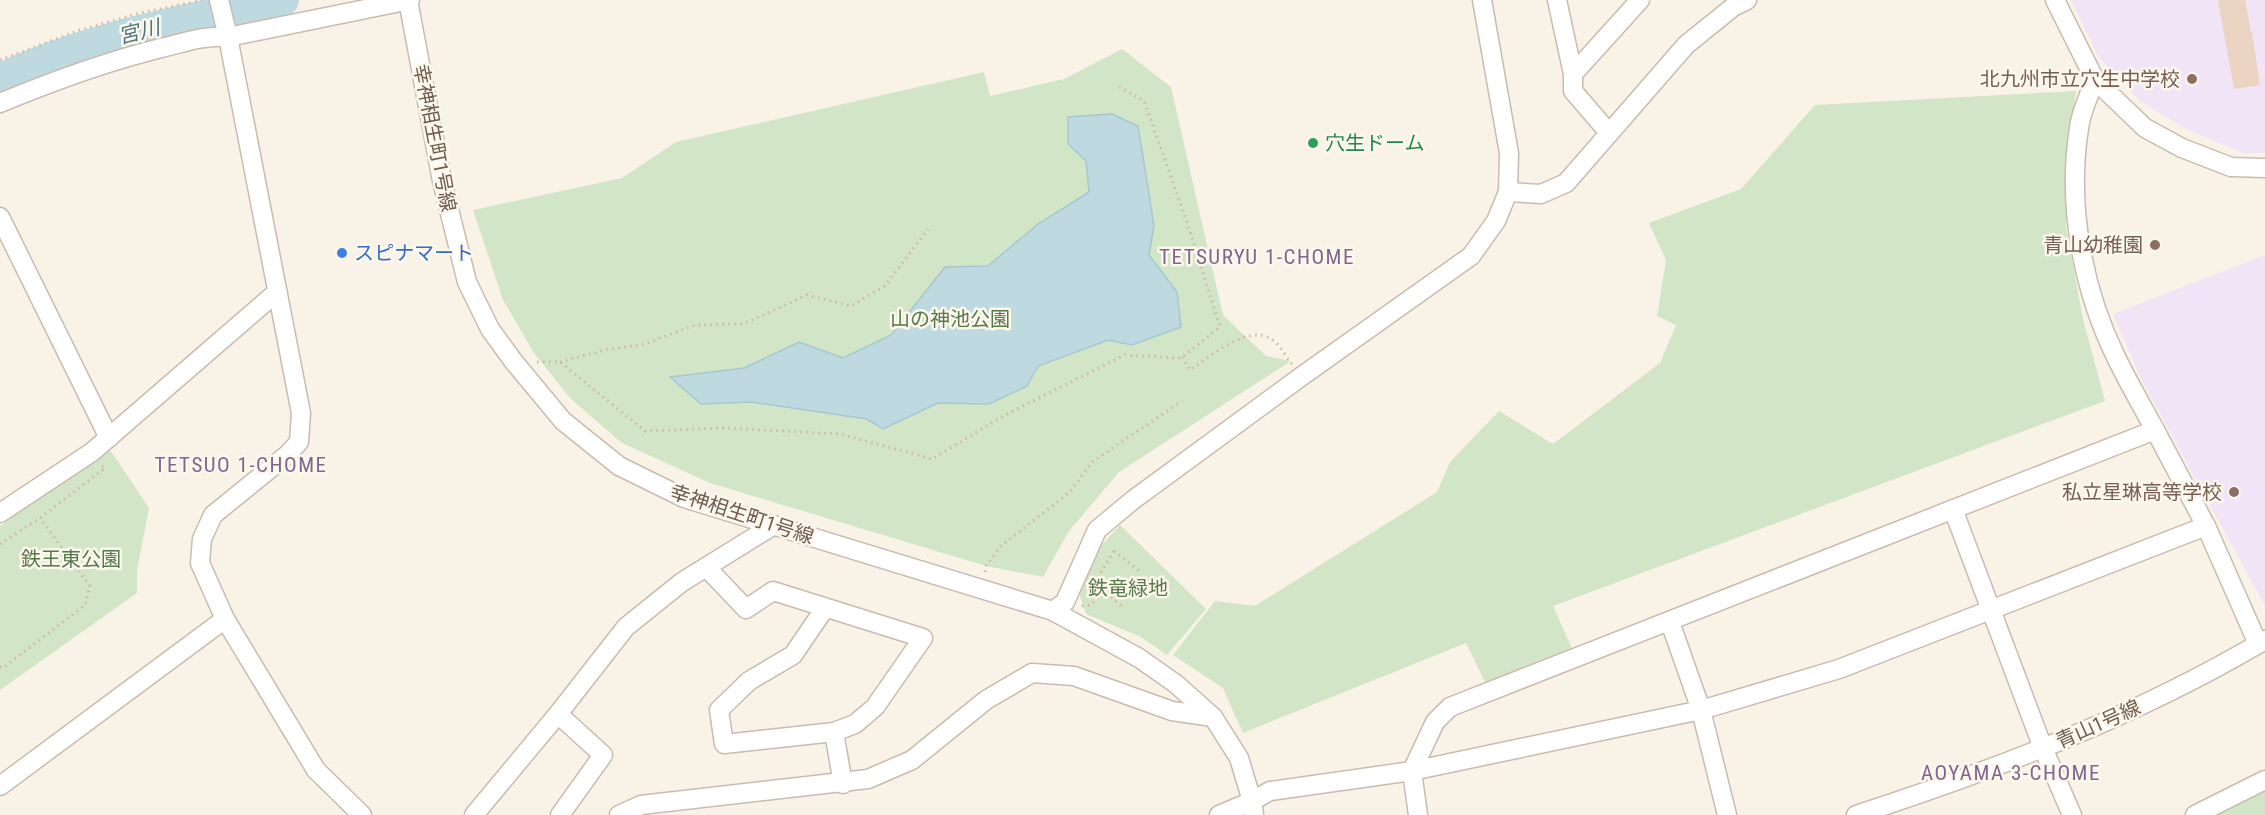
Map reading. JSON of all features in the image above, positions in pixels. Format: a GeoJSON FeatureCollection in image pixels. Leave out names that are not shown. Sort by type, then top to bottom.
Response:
{"type":"FeatureCollection","features":[{"type":"Feature","properties":{"kind":"street"},"geometry":{"type":"LineString","coordinates":[[219,0],[301,413],[299,442],[288,455],[213,515],[202,539],[200,563],[225,619],[316,770],[362,815]]}},
{"type":"Feature","properties":{"kind":"street"},"geometry":{"type":"LineString","coordinates":[[0,103],[45,84],[112,61],[210,36],[228,37],[409,0]]}},
{"type":"Feature","properties":{"kind":"street","name":"幸神相生町1号線"},"geometry":{"type":"LineString","coordinates":[[409,0],[442,181],[467,282],[490,329],[514,362],[564,421],[619,466],[684,498],[1053,611],[1139,658],[1176,684],[1213,717],[1239,758],[1253,808]]}},
{"type":"Feature","properties":{"kind":"street"},"geometry":{"type":"LineString","coordinates":[[1053,611],[1065,602],[1097,530],[1133,500],[1302,376],[1471,256],[1496,221],[1508,192],[1509,153],[1482,0]]}},
{"type":"Feature","properties":{"kind":"street"},"geometry":{"type":"LineString","coordinates":[[1557,0],[1573,74],[1574,91],[1609,133]]}},
{"type":"Feature","properties":{"kind":"street"},"geometry":{"type":"LineString","coordinates":[[1573,74],[1640,0]]}},
{"type":"Feature","properties":{"kind":"street"},"geometry":{"type":"LineString","coordinates":[[2055,0],[2095,80],[2145,128],[2182,148],[2231,167],[2265,168]]}},
{"type":"Feature","properties":{"kind":"street"},"geometry":{"type":"LineString","coordinates":[[1508,192],[1541,194],[1566,183],[1686,45],[1737,2]]}},
{"type":"Feature","properties":{"kind":"street"},"geometry":{"type":"LineString","coordinates":[[2095,80],[2079,126],[2076,201],[2080,245],[2089,286],[2111,346],[2206,526],[2261,642]]}},
{"type":"Feature","properties":{"kind":"street"},"geometry":{"type":"LineString","coordinates":[[0,217],[109,438]]}},
{"type":"Feature","properties":{"kind":"street"},"geometry":{"type":"LineString","coordinates":[[1,511],[92,452],[277,292]]}},
{"type":"Feature","properties":{"kind":"street"},"geometry":{"type":"LineString","coordinates":[[1418,815],[1412,771],[1435,722],[1450,707],[2155,430]]}},
{"type":"Feature","properties":{"kind":"street"},"geometry":{"type":"LineString","coordinates":[[1953,509],[2043,748],[2072,815]]}},
{"type":"Feature","properties":{"kind":"street"},"geometry":{"type":"LineString","coordinates":[[474,815],[558,714],[626,627],[682,582],[774,525]]}},
{"type":"Feature","properties":{"kind":"street"},"geometry":{"type":"LineString","coordinates":[[1218,815],[1253,808],[1270,791],[1412,771],[1701,710],[1839,669],[2206,526]]}},
{"type":"Feature","properties":{"kind":"street"},"geometry":{"type":"LineString","coordinates":[[707,568],[746,609],[773,591],[923,638],[875,707],[855,724],[834,732],[724,744],[719,710],[749,681],[793,655],[825,608]]}},
{"type":"Feature","properties":{"kind":"street"},"geometry":{"type":"LineString","coordinates":[[0,786],[225,619]]}},
{"type":"Feature","properties":{"kind":"street"},"geometry":{"type":"LineString","coordinates":[[1670,621],[1701,710],[1727,815]]}},
{"type":"Feature","properties":{"kind":"street","name":"青山1号線"},"geometry":{"type":"LineString","coordinates":[[1856,815],[1912,797],[2043,748],[2171,692],[2261,642]]}},
{"type":"Feature","properties":{"kind":"street"},"geometry":{"type":"LineString","coordinates":[[619,815],[641,805],[843,784],[868,779],[912,760],[986,700],[1032,673],[1074,676],[1172,711],[1213,717]]}},
{"type":"Feature","properties":{"kind":"street"},"geometry":{"type":"LineString","coordinates":[[558,714],[603,755],[560,815]]}},
{"type":"Feature","properties":{"kind":"street"},"geometry":{"type":"LineString","coordinates":[[834,732],[843,784]]}},
{"type":"Feature","properties":{"kind":"street"},"geometry":{"type":"LineString","coordinates":[[2195,815],[2265,780]]}},
{"type":"Feature","properties":{"kind":"path"},"geometry":{"type":"LineString","coordinates":[[0,60],[80,30],[140,13],[205,0]]}},
{"type":"Feature","properties":{"kind":"path"},"geometry":{"type":"LineString","coordinates":[[560,362],[645,431],[723,428],[840,434],[932,459],[1005,414],[1125,355],[1181,358],[1220,327],[1144,101],[1116,84]]}},
{"type":"Feature","properties":{"kind":"path"},"geometry":{"type":"LineString","coordinates":[[514,362],[560,362],[605,350],[645,344],[695,325],[743,324],[807,295],[851,306],[885,286],[928,229]]}},
{"type":"Feature","properties":{"kind":"path"},"geometry":{"type":"LineString","coordinates":[[1181,358],[1190,370],[1236,340],[1257,333],[1273,340],[1302,376]]}},
{"type":"Feature","properties":{"kind":"path"},"geometry":{"type":"LineString","coordinates":[[984,589],[986,566],[1001,546],[1070,492],[1092,462],[1182,401]]}},
{"type":"Feature","properties":{"kind":"path"},"geometry":{"type":"LineString","coordinates":[[0,544],[40,518],[105,468],[92,452]]}},
{"type":"Feature","properties":{"kind":"path"},"geometry":{"type":"LineString","coordinates":[[0,667],[3,668],[85,605],[90,586],[40,518]]}},
{"type":"Feature","properties":{"kind":"path"},"geometry":{"type":"LineString","coordinates":[[1095,535],[1141,572]]}},
{"type":"Feature","properties":{"kind":"path"},"geometry":{"type":"LineString","coordinates":[[1114,551],[1100,574],[1100,595],[1108,594],[1124,608]]}},
{"type":"Feature","properties":{"kind":"shaded area","name":"北九州市立穴生中学校"},"geometry":{"type":"Polygon","coordinates":[[[2071,0],[2265,0],[2265,153],[2243,153],[2188,130],[2141,102],[2098,56],[2071,0]]]}},
{"type":"Feature","properties":{"kind":"shaded area","name":"私立星琳高等学校"},"geometry":{"type":"Polygon","coordinates":[[[2265,255],[2265,606],[2140,377],[2113,314],[2265,255]]]}},
{"type":"Feature","properties":{"kind":"green space","name":"山の神池公園"},"geometry":{"type":"Polygon","coordinates":[[[1122,49],[1171,87],[1223,315],[1266,356],[1291,361],[1119,472],[1069,531],[1043,577],[986,566],[710,483],[622,443],[571,399],[534,353],[503,300],[473,210],[622,178],[676,142],[984,72],[990,96],[1064,79],[1122,49]]]}},
{"type":"Feature","properties":{"kind":"green space"},"geometry":{"type":"Polygon","coordinates":[[[2076,91],[2067,164],[2066,227],[2083,319],[2105,401],[1553,606],[1574,653],[1487,686],[1466,643],[1243,733],[1223,688],[1173,655],[1215,601],[1255,606],[1437,492],[1450,462],[1499,411],[1553,444],[1660,363],[1676,325],[1657,316],[1666,260],[1649,223],[1741,189],[1815,105],[2076,91]]]}},
{"type":"Feature","properties":{"kind":"green space","name":"鉄王東公園"},"geometry":{"type":"Polygon","coordinates":[[[110,450],[149,508],[137,570],[137,593],[0,690],[0,526],[110,450]]]}},
{"type":"Feature","properties":{"kind":"green space","name":"鉄竜緑地"},"geometry":{"type":"Polygon","coordinates":[[[1120,525],[1206,609],[1167,655],[1141,637],[1086,614],[1078,590],[1098,549],[1120,525]]]}},
{"type":"Feature","properties":{"kind":"green space"},"geometry":{"type":"Polygon","coordinates":[[[2265,792],[2265,815],[2213,815],[2265,792]]]}},
{"type":"Feature","properties":{"kind":"water"},"geometry":{"type":"Polygon","coordinates":[[[1112,114],[1138,126],[1154,226],[1149,255],[1177,292],[1181,327],[1132,345],[1108,340],[1038,366],[1027,386],[989,404],[938,403],[883,429],[867,419],[751,402],[701,404],[670,377],[744,368],[799,342],[843,358],[891,335],[945,267],[988,266],[1038,224],[1089,192],[1086,161],[1068,144],[1068,117],[1112,114]]]}},
{"type":"Feature","properties":{"kind":"building"},"geometry":{"type":"Polygon","coordinates":[[[2218,0],[2245,0],[2260,85],[2234,89],[2218,0]]]}},
{"type":"Feature","properties":{"kind":"waterway","name":"宮川"},"geometry":{"type":"LineString","coordinates":[[0,79],[103,41],[283,0]]}},
{"type":"Feature","properties":{"kind":"place","name":"北九州市立穴生中学校"},"geometry":{"type":"Point","coordinates":[2192,79]}},
{"type":"Feature","properties":{"kind":"place","name":"穴生ドーム"},"geometry":{"type":"Point","coordinates":[1313,143]}},
{"type":"Feature","properties":{"kind":"place","name":"青山幼稚園"},"geometry":{"type":"Point","coordinates":[2155,245]}},
{"type":"Feature","properties":{"kind":"place","name":"スピナマート"},"geometry":{"type":"Point","coordinates":[342,253]}},
{"type":"Feature","properties":{"kind":"place","name":"私立星琳高等学校"},"geometry":{"type":"Point","coordinates":[2234,492]}},
{"type":"Feature","properties":{"kind":"district","name":"TETSURYU 1-CHOME"},"geometry":{"type":"Point","coordinates":[1257,257]}},
{"type":"Feature","properties":{"kind":"district","name":"TETSUO 1-CHOME"},"geometry":{"type":"Point","coordinates":[241,465]}},
{"type":"Feature","properties":{"kind":"district","name":"AOYAMA 3-CHOME"},"geometry":{"type":"Point","coordinates":[2011,773]}}]}
